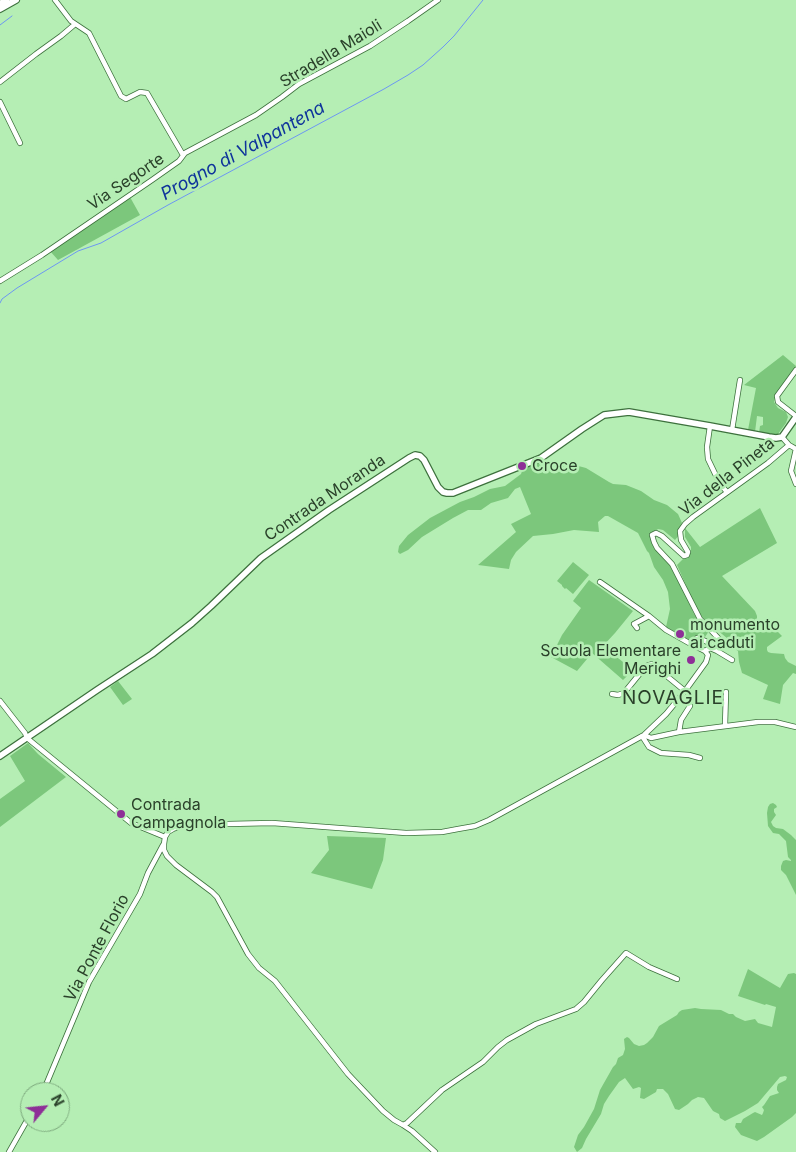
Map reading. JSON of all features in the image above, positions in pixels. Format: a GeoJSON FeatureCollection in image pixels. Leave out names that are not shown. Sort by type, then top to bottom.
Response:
{"type":"FeatureCollection","features":[{"type":"Feature","properties":{"kind":"main road"},"geometry":{"type":"LineString","coordinates":[[0,4],[6,0]]}},
{"type":"Feature","properties":{"kind":"main road"},"geometry":{"type":"LineString","coordinates":[[0,9],[16,0]]}},
{"type":"Feature","properties":{"kind":"street","name":"Via Segorte"},"geometry":{"type":"LineString","coordinates":[[0,281],[42,255],[152,180],[179,161],[183,155],[147,93],[140,92],[126,99],[121,96],[89,33],[74,24],[55,0]]}},
{"type":"Feature","properties":{"kind":"street","name":"Stradella Maioli"},"geometry":{"type":"LineString","coordinates":[[183,155],[256,115],[299,84],[370,46],[438,0]]}},
{"type":"Feature","properties":{"kind":"street"},"geometry":{"type":"LineString","coordinates":[[0,82],[74,24]]}},
{"type":"Feature","properties":{"kind":"street"},"geometry":{"type":"LineString","coordinates":[[0,102],[20,142]]}},
{"type":"Feature","properties":{"kind":"street"},"geometry":{"type":"LineString","coordinates":[[782,437],[796,416],[778,402],[777,396],[796,370]]}},
{"type":"Feature","properties":{"kind":"street"},"geometry":{"type":"LineString","coordinates":[[732,430],[740,380]]}},
{"type":"Feature","properties":{"kind":"street","name":"Contrada Moranda"},"geometry":{"type":"LineString","coordinates":[[0,756],[152,654],[211,606],[261,558],[329,510],[415,455],[420,456],[424,460],[438,487],[443,492],[453,493],[541,458],[604,415],[628,412],[710,426]]}},
{"type":"Feature","properties":{"kind":"street"},"geometry":{"type":"LineString","coordinates":[[727,492],[720,484],[708,459],[710,426],[769,437],[782,437],[789,445],[796,449],[791,471],[796,484]]}},
{"type":"Feature","properties":{"kind":"street","name":"Via della Pineta"},"geometry":{"type":"LineString","coordinates":[[693,643],[697,638],[716,646],[722,647],[723,643],[700,619],[672,564],[657,548],[652,535],[656,533],[662,536],[684,556],[686,555],[688,552],[681,540],[680,532],[685,524],[768,463],[789,445]]}},
{"type":"Feature","properties":{"kind":"street"},"geometry":{"type":"LineString","coordinates":[[435,1152],[403,1125],[382,1111],[348,1074],[274,981],[259,968],[248,954],[217,898],[167,856],[164,850],[165,837],[168,832],[184,825],[239,823],[272,823],[406,833],[442,832],[475,826],[643,736],[666,714],[685,691],[706,662],[708,655],[693,643],[689,643],[666,630],[600,582]]}},
{"type":"Feature","properties":{"kind":"street"},"geometry":{"type":"LineString","coordinates":[[637,628],[634,624],[649,616]]}},
{"type":"Feature","properties":{"kind":"street"},"geometry":{"type":"LineString","coordinates":[[705,651],[710,648],[732,660]]}},
{"type":"Feature","properties":{"kind":"street"},"geometry":{"type":"LineString","coordinates":[[612,694],[624,693],[646,666],[652,664],[685,691]]}},
{"type":"Feature","properties":{"kind":"street"},"geometry":{"type":"LineString","coordinates":[[725,726],[726,692]]}},
{"type":"Feature","properties":{"kind":"street"},"geometry":{"type":"LineString","coordinates":[[0,701],[27,738],[131,823],[165,837]]}},
{"type":"Feature","properties":{"kind":"street"},"geometry":{"type":"LineString","coordinates":[[679,732],[681,720],[690,706]]}},
{"type":"Feature","properties":{"kind":"street"},"geometry":{"type":"LineString","coordinates":[[643,736],[650,738],[679,732],[758,722],[775,722],[796,727]]}},
{"type":"Feature","properties":{"kind":"street"},"geometry":{"type":"LineString","coordinates":[[643,736],[649,747],[661,754],[689,755],[700,758]]}},
{"type":"Feature","properties":{"kind":"street","name":"Via Ponte Florio"},"geometry":{"type":"LineString","coordinates":[[47,1082],[89,982],[140,894],[148,873],[164,844]]}},
{"type":"Feature","properties":{"kind":"street"},"geometry":{"type":"LineString","coordinates":[[403,1125],[442,1090],[483,1062],[507,1040],[536,1024],[576,1008],[584,1002],[626,953],[649,967],[677,978]]}},
{"type":"Feature","properties":{"kind":"street"},"geometry":{"type":"LineString","coordinates":[[10,1152],[21,1132]]}},
{"type":"Feature","properties":{"kind":"green space"},"geometry":{"type":"Polygon","coordinates":[[[130,197],[140,215],[58,260],[50,251],[130,197]]]}},
{"type":"Feature","properties":{"kind":"green space"},"geometry":{"type":"Polygon","coordinates":[[[783,355],[796,366],[779,390],[774,402],[778,408],[786,412],[788,417],[786,423],[778,434],[759,433],[760,426],[763,425],[763,417],[757,416],[755,432],[748,430],[756,388],[744,385],[783,355]]]}},
{"type":"Feature","properties":{"kind":"green space"},"geometry":{"type":"Polygon","coordinates":[[[539,459],[586,468],[613,484],[626,485],[641,491],[654,500],[667,505],[678,514],[682,523],[680,534],[675,540],[663,530],[658,529],[654,532],[654,541],[670,561],[694,614],[709,631],[705,637],[697,636],[692,638],[689,641],[689,646],[666,627],[670,609],[668,592],[663,580],[654,567],[649,553],[638,533],[608,516],[605,516],[598,522],[599,532],[574,530],[533,536],[516,552],[511,560],[509,569],[478,565],[516,532],[511,524],[531,514],[520,487],[515,489],[508,498],[491,503],[481,510],[468,510],[422,537],[408,550],[400,554],[398,552],[399,546],[408,535],[430,518],[490,489],[505,486],[521,474],[524,466],[539,459]]]}},
{"type":"Feature","properties":{"kind":"green space"},"geometry":{"type":"Polygon","coordinates":[[[760,508],[777,543],[722,576],[755,611],[763,629],[778,632],[782,636],[767,647],[768,652],[784,654],[788,662],[796,666],[796,674],[793,673],[783,685],[780,704],[763,699],[768,685],[742,673],[738,651],[729,645],[728,639],[704,619],[697,610],[677,565],[691,552],[691,547],[685,537],[685,528],[700,547],[760,508]]]}},
{"type":"Feature","properties":{"kind":"green space"},"geometry":{"type":"Polygon","coordinates":[[[573,562],[589,575],[573,594],[557,581],[573,562]]]}},
{"type":"Feature","properties":{"kind":"green space"},"geometry":{"type":"Polygon","coordinates":[[[589,580],[633,611],[603,646],[633,670],[623,680],[592,653],[577,671],[551,657],[562,635],[581,608],[573,601],[589,580]]]}},
{"type":"Feature","properties":{"kind":"green space"},"geometry":{"type":"Polygon","coordinates":[[[118,681],[132,699],[123,705],[110,687],[118,681]]]}},
{"type":"Feature","properties":{"kind":"green space"},"geometry":{"type":"Polygon","coordinates":[[[28,743],[38,754],[66,777],[0,827],[0,799],[25,781],[10,756],[28,743]]]}},
{"type":"Feature","properties":{"kind":"green space"},"geometry":{"type":"Polygon","coordinates":[[[773,803],[777,807],[774,809],[776,815],[771,822],[773,826],[783,829],[796,840],[796,895],[786,875],[781,870],[783,861],[791,861],[788,857],[786,841],[779,834],[773,833],[768,826],[768,807],[773,803]]]}},
{"type":"Feature","properties":{"kind":"green space"},"geometry":{"type":"Polygon","coordinates":[[[327,836],[386,838],[383,860],[372,889],[311,873],[329,850],[327,836]]]}},
{"type":"Feature","properties":{"kind":"green space"},"geometry":{"type":"Polygon","coordinates":[[[748,969],[780,988],[788,974],[796,974],[796,1113],[757,1141],[741,1135],[735,1127],[736,1123],[741,1123],[743,1119],[755,1112],[762,1115],[764,1110],[762,1107],[770,1096],[779,1093],[777,1090],[778,1084],[786,1080],[787,1077],[785,1076],[780,1077],[758,1103],[725,1121],[720,1118],[719,1114],[713,1111],[704,1098],[698,1097],[679,1110],[675,1109],[668,1094],[663,1089],[657,1089],[656,1092],[644,1099],[640,1098],[641,1088],[633,1089],[625,1078],[619,1082],[609,1096],[582,1148],[577,1152],[574,1147],[578,1135],[594,1109],[600,1090],[618,1058],[623,1055],[625,1049],[624,1039],[627,1037],[634,1044],[644,1045],[653,1037],[659,1026],[682,1010],[695,1008],[721,1010],[745,1021],[755,1019],[758,1023],[772,1027],[776,1007],[738,996],[748,969]]]}},
{"type":"Feature","properties":{"kind":"waterway","name":"Progno di Valpantena"},"geometry":{"type":"LineString","coordinates":[[0,303],[2,299],[17,288],[78,251],[101,243],[408,75],[423,65],[443,47],[483,0]]}},
{"type":"Feature","properties":{"kind":"waterway"},"geometry":{"type":"LineString","coordinates":[[0,25],[12,16]]}},
{"type":"Feature","properties":{"kind":"place","name":"Croce"},"geometry":{"type":"Point","coordinates":[522,466]}},
{"type":"Feature","properties":{"kind":"place","name":"monumento ai caduti"},"geometry":{"type":"Point","coordinates":[680,634]}},
{"type":"Feature","properties":{"kind":"place","name":"Scuola Elementare Merighi"},"geometry":{"type":"Point","coordinates":[691,660]}},
{"type":"Feature","properties":{"kind":"place","name":"Contrada Campagnola"},"geometry":{"type":"Point","coordinates":[121,814]}},
{"type":"Feature","properties":{"kind":"district","name":"NOVAGLIE"},"geometry":{"type":"Point","coordinates":[673,698]}}]}
